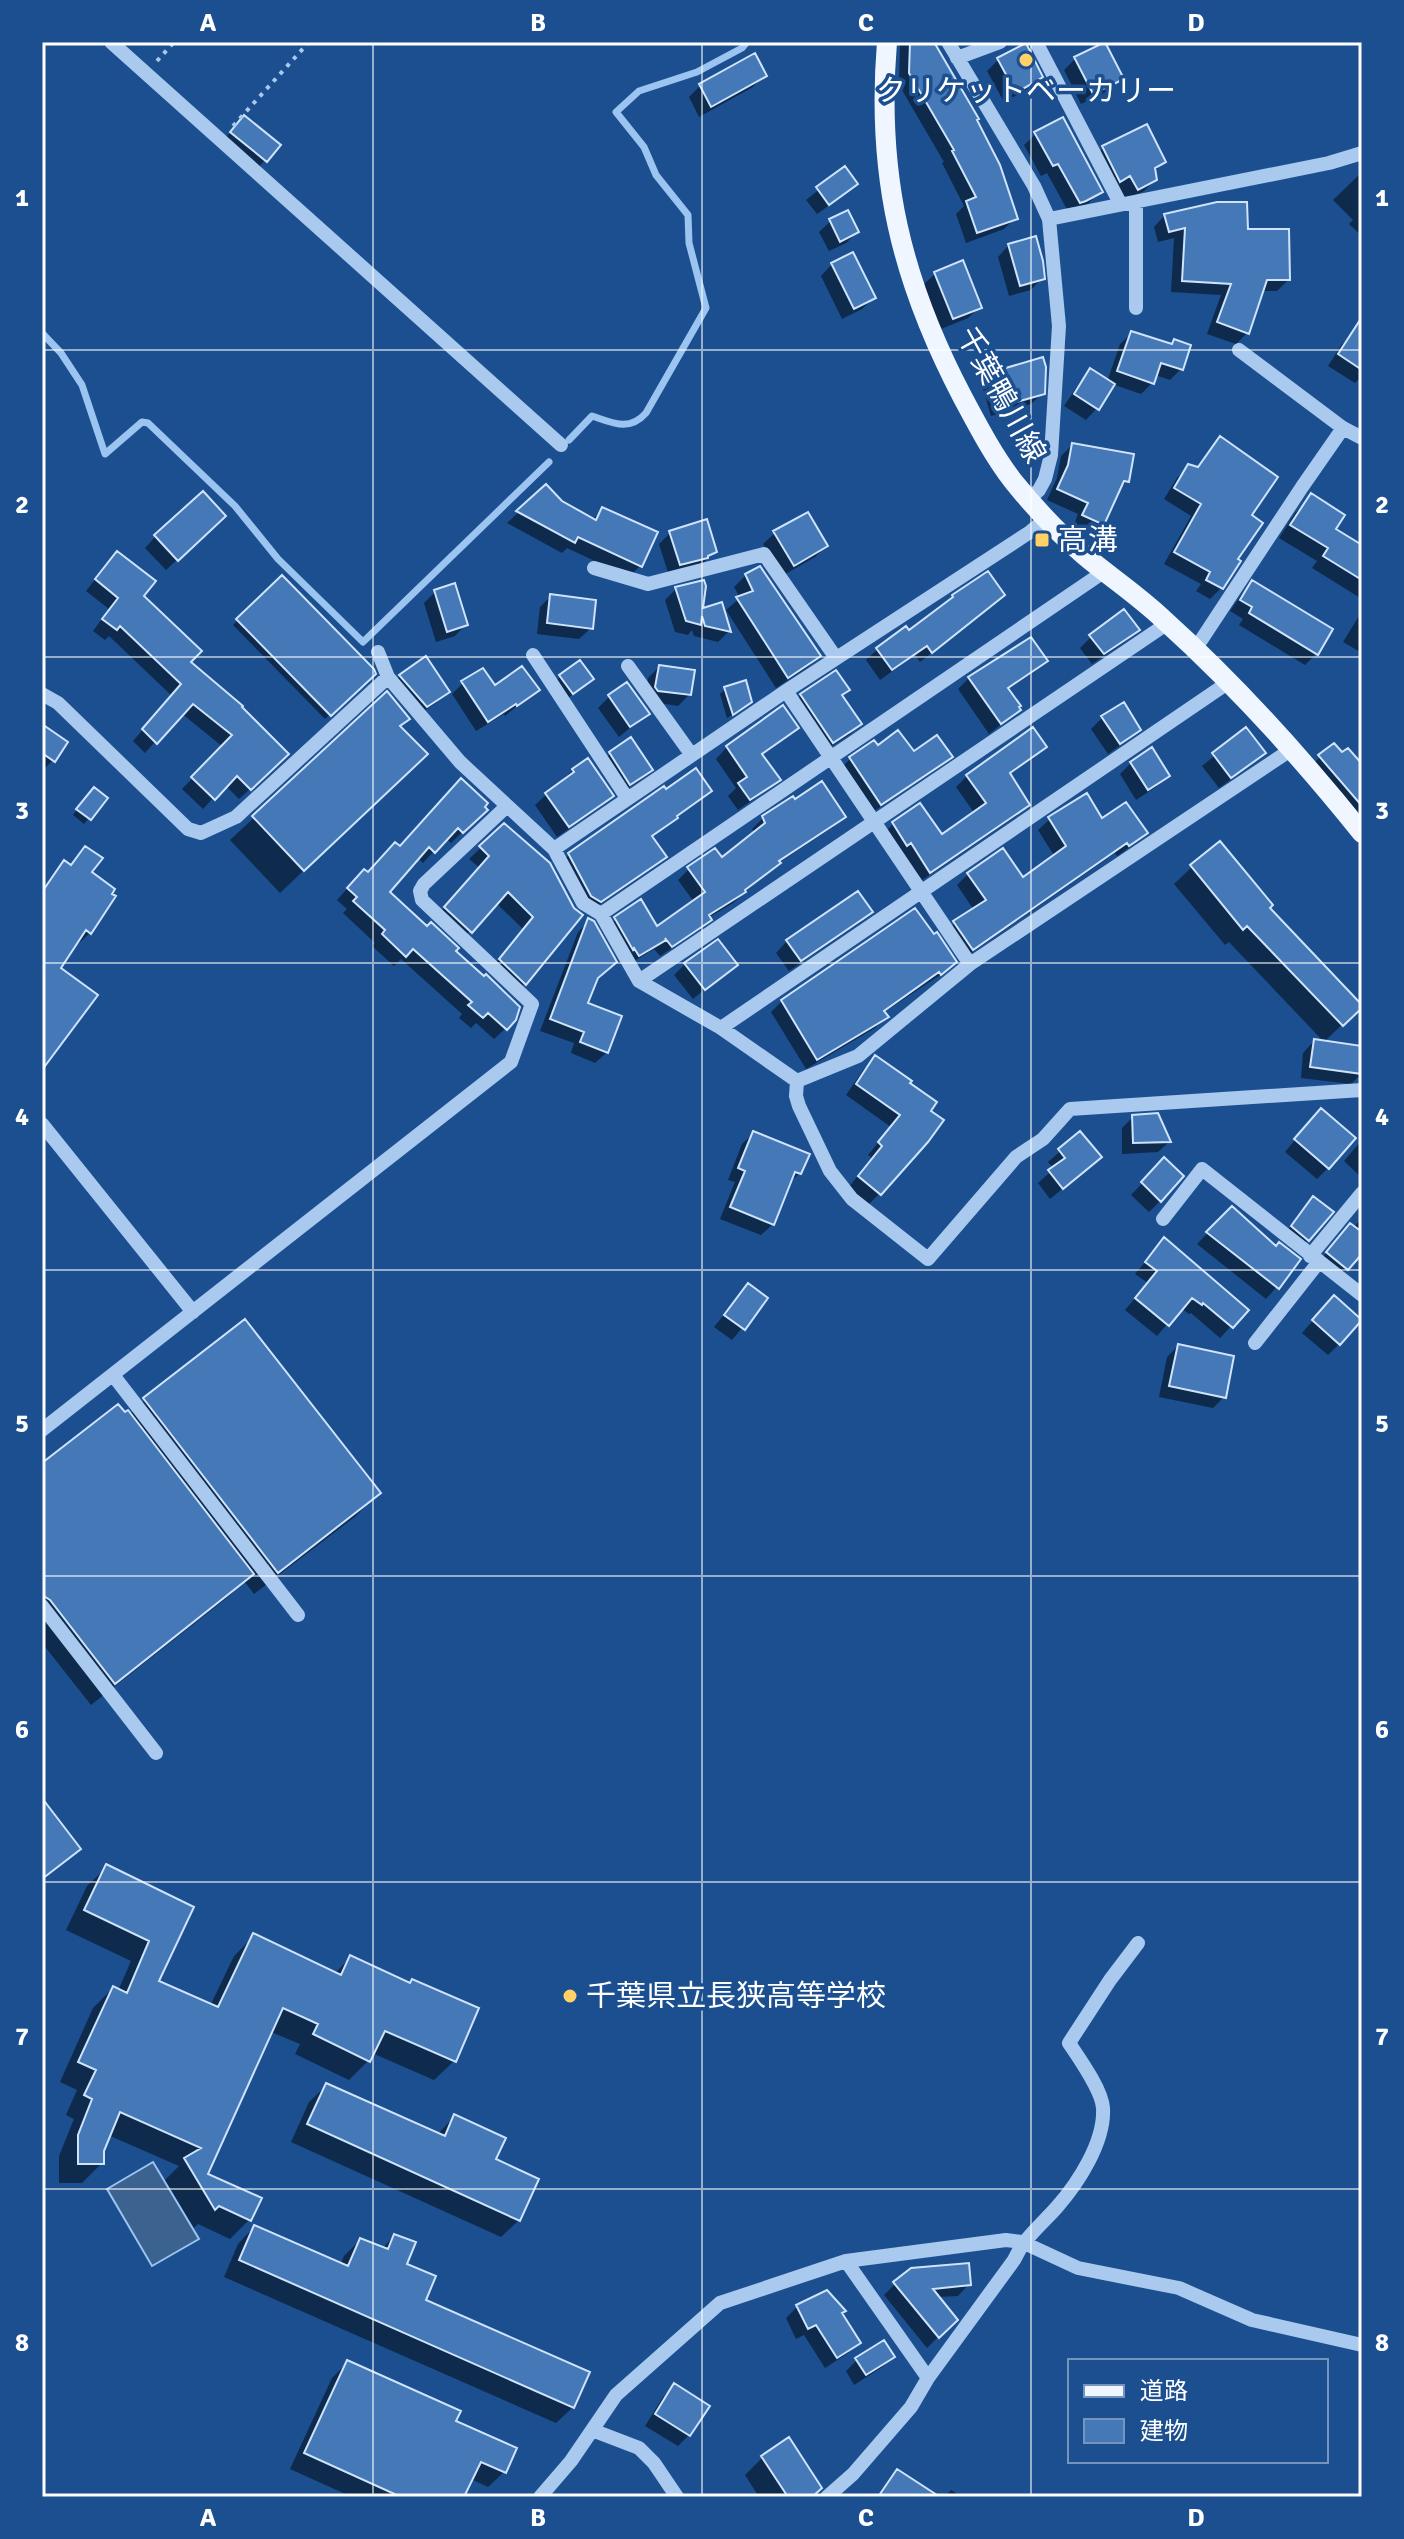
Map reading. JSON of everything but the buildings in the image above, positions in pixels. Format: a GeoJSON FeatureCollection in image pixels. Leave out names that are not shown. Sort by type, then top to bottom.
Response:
{"type":"FeatureCollection","features":[{"type":"Feature","properties":{"kind":"main road","name":"千葉鴨川線"},"geometry":{"type":"LineString","coordinates":[[887,42],[883,91],[885,154],[893,208],[908,269],[942,355],[1000,462],[1046,519],[1196,648],[1360,825]]}},
{"type":"Feature","properties":{"kind":"street"},"geometry":{"type":"LineString","coordinates":[[111,42],[561,445]]}},
{"type":"Feature","properties":{"kind":"street"},"geometry":{"type":"LineString","coordinates":[[948,42],[1034,186],[1049,219],[1059,326],[1051,455],[1045,479],[1029,499]]}},
{"type":"Feature","properties":{"kind":"street"},"geometry":{"type":"LineString","coordinates":[[957,58],[1000,42]]}},
{"type":"Feature","properties":{"kind":"street"},"geometry":{"type":"LineString","coordinates":[[1036,42],[1128,203],[1136,308]]}},
{"type":"Feature","properties":{"kind":"street"},"geometry":{"type":"LineString","coordinates":[[1049,219],[1329,163],[1362,153]]}},
{"type":"Feature","properties":{"kind":"street"},"geometry":{"type":"LineString","coordinates":[[1239,350],[1343,428],[1362,438]]}},
{"type":"Feature","properties":{"kind":"street"},"geometry":{"type":"LineString","coordinates":[[1196,648],[1343,428]]}},
{"type":"Feature","properties":{"kind":"street"},"geometry":{"type":"LineString","coordinates":[[554,849],[691,754],[1046,519]]}},
{"type":"Feature","properties":{"kind":"street"},"geometry":{"type":"LineString","coordinates":[[594,568],[648,584],[764,554],[836,658]]}},
{"type":"Feature","properties":{"kind":"street"},"geometry":{"type":"LineString","coordinates":[[601,914],[1105,571]]}},
{"type":"Feature","properties":{"kind":"street"},"geometry":{"type":"LineString","coordinates":[[639,981],[1168,623]]}},
{"type":"Feature","properties":{"kind":"street"},"geometry":{"type":"LineString","coordinates":[[378,652],[388,677],[460,762],[554,849],[583,903],[601,914],[639,981],[721,1028],[797,1081]]}},
{"type":"Feature","properties":{"kind":"street"},"geometry":{"type":"LineString","coordinates":[[533,655],[627,798]]}},
{"type":"Feature","properties":{"kind":"street"},"geometry":{"type":"LineString","coordinates":[[628,666],[691,754]]}},
{"type":"Feature","properties":{"kind":"street"},"geometry":{"type":"LineString","coordinates":[[42,694],[58,703],[188,829],[201,833],[236,817],[388,677]]}},
{"type":"Feature","properties":{"kind":"street"},"geometry":{"type":"LineString","coordinates":[[721,1028],[1229,682]]}},
{"type":"Feature","properties":{"kind":"street"},"geometry":{"type":"LineString","coordinates":[[786,691],[970,964]]}},
{"type":"Feature","properties":{"kind":"street"},"geometry":{"type":"LineString","coordinates":[[797,1081],[858,1056],[970,964],[1292,749]]}},
{"type":"Feature","properties":{"kind":"street"},"geometry":{"type":"LineString","coordinates":[[42,1430],[511,1062],[532,1004],[422,900],[420,891],[507,806]]}},
{"type":"Feature","properties":{"kind":"street"},"geometry":{"type":"LineString","coordinates":[[797,1081],[799,1106],[830,1171],[852,1199],[928,1259],[1016,1157],[1043,1139],[1070,1109],[1362,1090]]}},
{"type":"Feature","properties":{"kind":"street"},"geometry":{"type":"LineString","coordinates":[[42,1124],[193,1312]]}},
{"type":"Feature","properties":{"kind":"street"},"geometry":{"type":"LineString","coordinates":[[1163,1219],[1202,1169],[1362,1295]]}},
{"type":"Feature","properties":{"kind":"street"},"geometry":{"type":"LineString","coordinates":[[1255,1343],[1362,1193]]}},
{"type":"Feature","properties":{"kind":"street"},"geometry":{"type":"LineString","coordinates":[[113,1375],[298,1615]]}},
{"type":"Feature","properties":{"kind":"street"},"geometry":{"type":"LineString","coordinates":[[42,1606],[156,1753]]}},
{"type":"Feature","properties":{"kind":"street"},"geometry":{"type":"LineString","coordinates":[[827,2497],[863,2463],[911,2407],[928,2378],[1014,2260],[1022,2242],[1080,2180],[1099,2137],[1104,2107],[1089,2073],[1069,2043],[1138,1943]]}},
{"type":"Feature","properties":{"kind":"street"},"geometry":{"type":"LineString","coordinates":[[540,2497],[571,2461],[616,2395],[720,2303],[846,2261],[1006,2240],[1022,2242],[1078,2268],[1179,2288],[1252,2320],[1362,2345]]}},
{"type":"Feature","properties":{"kind":"street"},"geometry":{"type":"LineString","coordinates":[[846,2261],[928,2378]]}},
{"type":"Feature","properties":{"kind":"street"},"geometry":{"type":"LineString","coordinates":[[592,2430],[639,2448],[654,2463],[677,2497]]}},
{"type":"Feature","properties":{"kind":"path"},"geometry":{"type":"LineString","coordinates":[[221,140],[309,42]]}},
{"type":"Feature","properties":{"kind":"water"},"geometry":{"type":"Polygon","coordinates":[[[153,2162],[199,2239],[152,2266],[107,2189],[153,2162]]]}},
{"type":"Feature","properties":{"kind":"waterway"},"geometry":{"type":"LineString","coordinates":[[569,440],[592,416],[620,424],[640,419],[706,308],[689,243],[688,215],[656,175],[644,147],[616,112],[639,91],[697,72],[742,48],[747,42]]}},
{"type":"Feature","properties":{"kind":"waterway"},"geometry":{"type":"LineString","coordinates":[[42,333],[61,353],[82,385],[105,454],[142,422],[148,423],[235,506],[278,559],[363,642],[549,462]]}},
{"type":"Feature","properties":{"kind":"place","name":"クリケットベーカリー"},"geometry":{"type":"Point","coordinates":[1026,60]}},
{"type":"Feature","properties":{"kind":"place","name":"高溝"},"geometry":{"type":"Point","coordinates":[1042,540]}},
{"type":"Feature","properties":{"kind":"place","name":"千葉県立長狭高等学校"},"geometry":{"type":"Point","coordinates":[570,1996]}}]}
